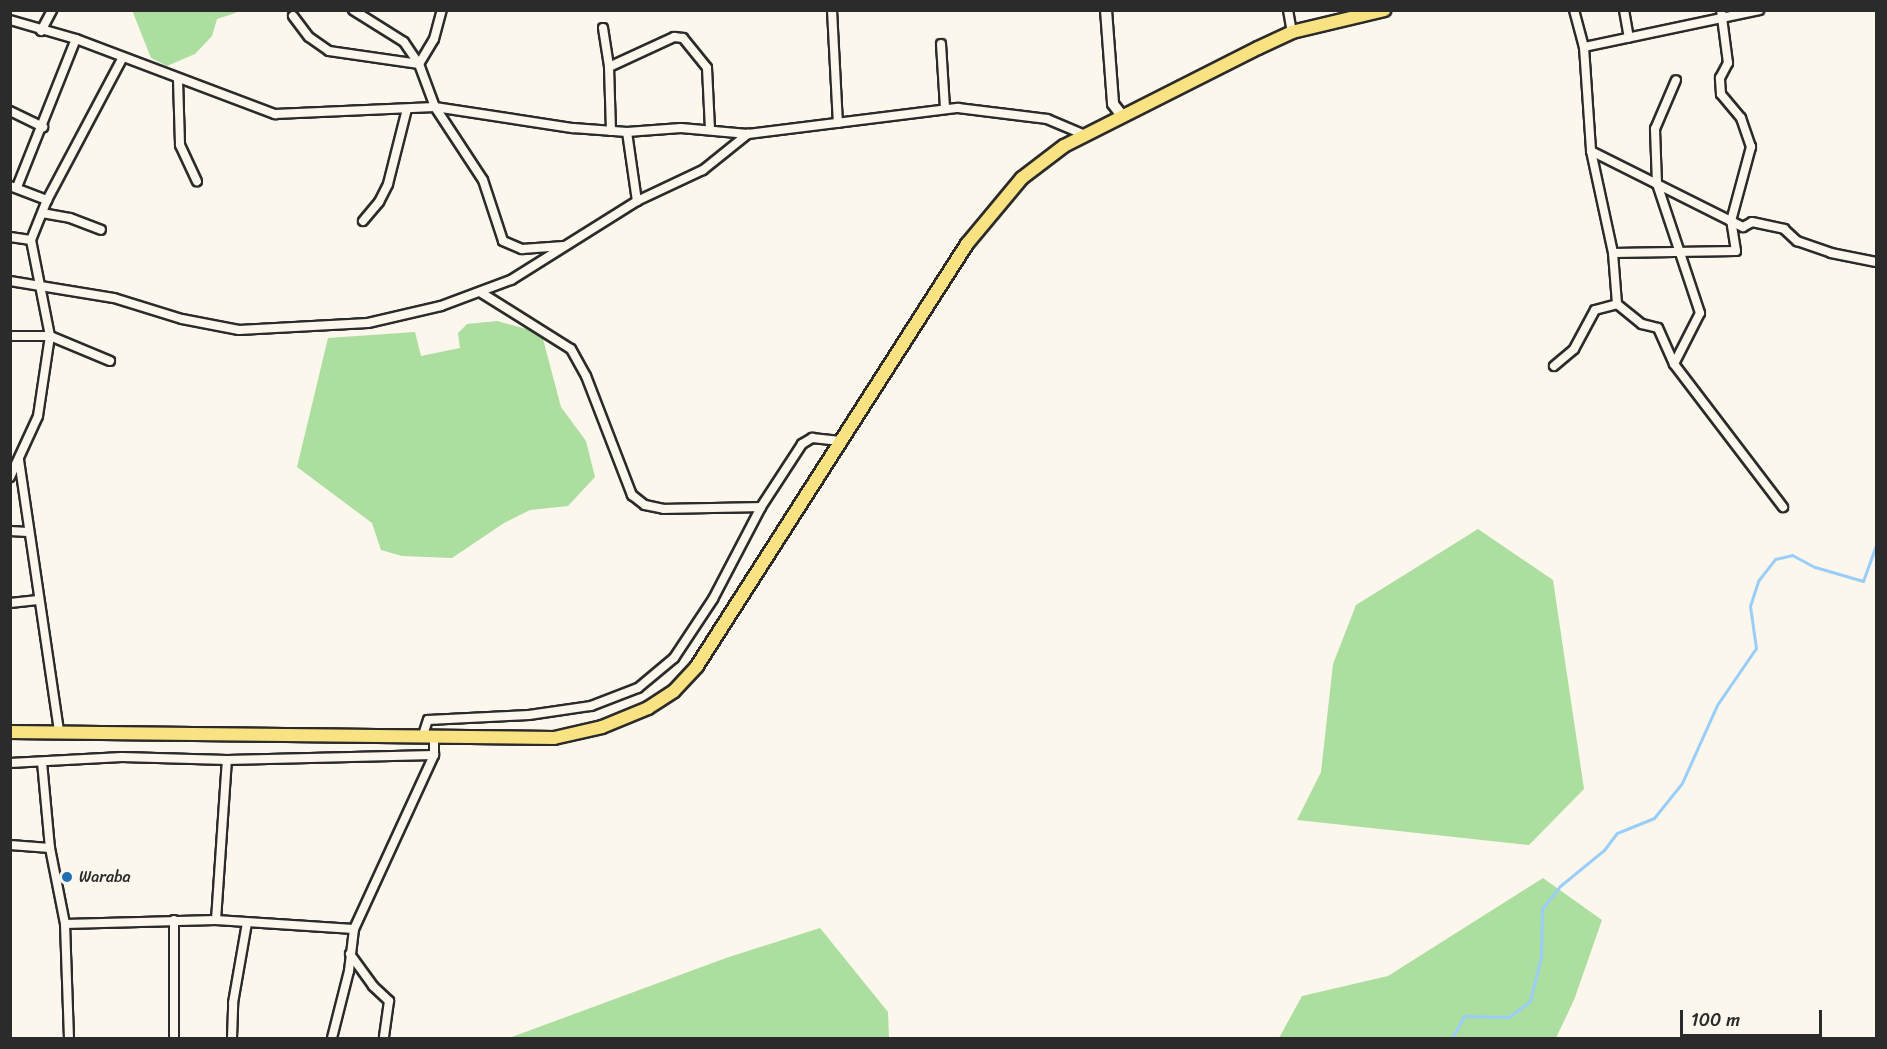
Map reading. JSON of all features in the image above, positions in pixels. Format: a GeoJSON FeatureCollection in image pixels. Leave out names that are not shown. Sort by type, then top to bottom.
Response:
{"type":"FeatureCollection","features":[{"type":"Feature","properties":{"kind":"main road"},"geometry":{"type":"LineString","coordinates":[[10,732],[60,730],[428,740],[572,736],[625,720],[674,691],[726,625],[980,225],[1042,161],[1085,135],[1292,32],[1384,10]]}},
{"type":"Feature","properties":{"kind":"street"},"geometry":{"type":"LineString","coordinates":[[41,31],[52,10]]}},
{"type":"Feature","properties":{"kind":"street"},"geometry":{"type":"LineString","coordinates":[[353,10],[404,42],[419,64],[435,107],[483,180],[503,241],[522,249],[566,246]]}},
{"type":"Feature","properties":{"kind":"street"},"geometry":{"type":"LineString","coordinates":[[419,64],[434,39],[442,10]]}},
{"type":"Feature","properties":{"kind":"street"},"geometry":{"type":"LineString","coordinates":[[832,10],[838,123]]}},
{"type":"Feature","properties":{"kind":"street"},"geometry":{"type":"LineString","coordinates":[[1106,10],[1113,104],[1123,117]]}},
{"type":"Feature","properties":{"kind":"street"},"geometry":{"type":"LineString","coordinates":[[1288,10],[1292,32]]}},
{"type":"Feature","properties":{"kind":"street"},"geometry":{"type":"LineString","coordinates":[[1574,10],[1584,47],[1591,151],[1613,254],[1617,304],[1642,324],[1658,328],[1674,364],[1783,507]]}},
{"type":"Feature","properties":{"kind":"street"},"geometry":{"type":"LineString","coordinates":[[1624,10],[1629,38]]}},
{"type":"Feature","properties":{"kind":"street"},"geometry":{"type":"LineString","coordinates":[[1584,47],[1722,14],[1759,10]]}},
{"type":"Feature","properties":{"kind":"street"},"geometry":{"type":"LineString","coordinates":[[1613,254],[1736,251],[1731,221],[1751,147],[1741,117],[1721,94],[1720,78],[1728,63],[1722,14]]}},
{"type":"Feature","properties":{"kind":"street"},"geometry":{"type":"LineString","coordinates":[[292,16],[309,37],[329,51],[419,64]]}},
{"type":"Feature","properties":{"kind":"street"},"geometry":{"type":"LineString","coordinates":[[10,20],[41,31],[76,39],[122,59],[275,114],[435,107],[611,131],[710,130],[748,134],[945,108],[1047,119],[1085,135]]}},
{"type":"Feature","properties":{"kind":"street"},"geometry":{"type":"LineString","coordinates":[[603,28],[609,68],[611,131]]}},
{"type":"Feature","properties":{"kind":"street"},"geometry":{"type":"LineString","coordinates":[[609,68],[674,37],[683,38],[707,68],[710,130]]}},
{"type":"Feature","properties":{"kind":"street"},"geometry":{"type":"LineString","coordinates":[[47,200],[14,186],[43,127],[76,39]]}},
{"type":"Feature","properties":{"kind":"street"},"geometry":{"type":"LineString","coordinates":[[941,44],[945,108]]}},
{"type":"Feature","properties":{"kind":"street"},"geometry":{"type":"LineString","coordinates":[[10,477],[38,416],[50,336],[31,240],[47,200],[122,59]]}},
{"type":"Feature","properties":{"kind":"street"},"geometry":{"type":"LineString","coordinates":[[178,80],[180,145],[197,182]]}},
{"type":"Feature","properties":{"kind":"street"},"geometry":{"type":"LineString","coordinates":[[1674,364],[1700,313],[1677,252],[1657,184],[1655,129],[1676,80]]}},
{"type":"Feature","properties":{"kind":"street"},"geometry":{"type":"LineString","coordinates":[[363,220],[380,202],[388,184],[407,109]]}},
{"type":"Feature","properties":{"kind":"street"},"geometry":{"type":"LineString","coordinates":[[10,111],[43,127]]}},
{"type":"Feature","properties":{"kind":"street"},"geometry":{"type":"LineString","coordinates":[[627,132],[637,201]]}},
{"type":"Feature","properties":{"kind":"street"},"geometry":{"type":"LineString","coordinates":[[10,281],[114,298],[182,319],[239,330],[368,323],[441,306],[511,280],[637,201],[703,170],[748,134]]}},
{"type":"Feature","properties":{"kind":"street"},"geometry":{"type":"LineString","coordinates":[[1591,151],[1743,226],[1752,222],[1784,230],[1797,241],[1831,253],[1876,262]]}},
{"type":"Feature","properties":{"kind":"street"},"geometry":{"type":"LineString","coordinates":[[42,213],[70,218],[101,230]]}},
{"type":"Feature","properties":{"kind":"street"},"geometry":{"type":"LineString","coordinates":[[10,237],[31,240]]}},
{"type":"Feature","properties":{"kind":"street"},"geometry":{"type":"LineString","coordinates":[[480,292],[571,349],[586,375],[632,495],[645,505],[664,509],[761,507]]}},
{"type":"Feature","properties":{"kind":"street"},"geometry":{"type":"LineString","coordinates":[[1554,366],[1574,350],[1595,310],[1617,304]]}},
{"type":"Feature","properties":{"kind":"street"},"geometry":{"type":"LineString","coordinates":[[10,336],[50,336],[110,361]]}},
{"type":"Feature","properties":{"kind":"street"},"geometry":{"type":"LineString","coordinates":[[332,1038],[349,971],[349,952],[354,929],[434,755],[428,740],[428,720],[529,715],[591,706],[638,688],[674,658],[713,599],[761,507],[802,444],[812,438],[844,441]]}},
{"type":"Feature","properties":{"kind":"street"},"geometry":{"type":"LineString","coordinates":[[19,458],[38,600],[57,694],[60,730]]}},
{"type":"Feature","properties":{"kind":"street"},"geometry":{"type":"LineString","coordinates":[[10,531],[28,532]]}},
{"type":"Feature","properties":{"kind":"street"},"geometry":{"type":"LineString","coordinates":[[10,603],[38,600]]}},
{"type":"Feature","properties":{"kind":"street"},"geometry":{"type":"LineString","coordinates":[[10,763],[122,758],[226,760],[434,755]]}},
{"type":"Feature","properties":{"kind":"street"},"geometry":{"type":"LineString","coordinates":[[216,920],[226,760]]}},
{"type":"Feature","properties":{"kind":"street"},"geometry":{"type":"LineString","coordinates":[[42,762],[50,848],[65,924],[69,1038]]}},
{"type":"Feature","properties":{"kind":"street"},"geometry":{"type":"LineString","coordinates":[[10,845],[50,848]]}},
{"type":"Feature","properties":{"kind":"street"},"geometry":{"type":"LineString","coordinates":[[174,920],[174,1038]]}},
{"type":"Feature","properties":{"kind":"street"},"geometry":{"type":"LineString","coordinates":[[65,924],[216,920],[354,929]]}},
{"type":"Feature","properties":{"kind":"street"},"geometry":{"type":"LineString","coordinates":[[232,1038],[233,1003],[247,923]]}},
{"type":"Feature","properties":{"kind":"street"},"geometry":{"type":"LineString","coordinates":[[349,952],[373,986],[390,1001],[384,1038]]}},
{"type":"Feature","properties":{"kind":"green space"},"geometry":{"type":"Polygon","coordinates":[[[132,10],[241,11],[217,19],[212,36],[195,54],[167,66],[151,58],[132,10]]]}},
{"type":"Feature","properties":{"kind":"green space"},"geometry":{"type":"Polygon","coordinates":[[[497,321],[527,329],[543,339],[561,407],[586,441],[595,477],[568,506],[530,510],[504,523],[452,558],[402,556],[381,550],[372,523],[297,467],[328,338],[415,332],[421,356],[460,348],[458,333],[467,324],[497,321]]]}},
{"type":"Feature","properties":{"kind":"green space"},"geometry":{"type":"Polygon","coordinates":[[[1478,529],[1553,580],[1584,789],[1529,845],[1297,820],[1321,772],[1333,664],[1356,605],[1478,529]]]}},
{"type":"Feature","properties":{"kind":"green space"},"geometry":{"type":"Polygon","coordinates":[[[1543,878],[1602,920],[1574,1000],[1556,1038],[1279,1038],[1302,996],[1388,976],[1543,878]]]}},
{"type":"Feature","properties":{"kind":"green space"},"geometry":{"type":"Polygon","coordinates":[[[820,928],[888,1012],[889,1038],[509,1038],[726,958],[820,928]]]}},
{"type":"Feature","properties":{"kind":"waterway"},"geometry":{"type":"LineString","coordinates":[[1452,1038],[1464,1016],[1509,1017],[1530,1001],[1541,957],[1542,909],[1560,886],[1604,850],[1617,833],[1654,818],[1682,783],[1717,705],[1756,648],[1750,606],[1758,581],[1775,559],[1792,555],[1815,567],[1863,581],[1876,545]]}},
{"type":"Feature","properties":{"kind":"place","name":"Waraba"},"geometry":{"type":"Point","coordinates":[67,877]}}]}
